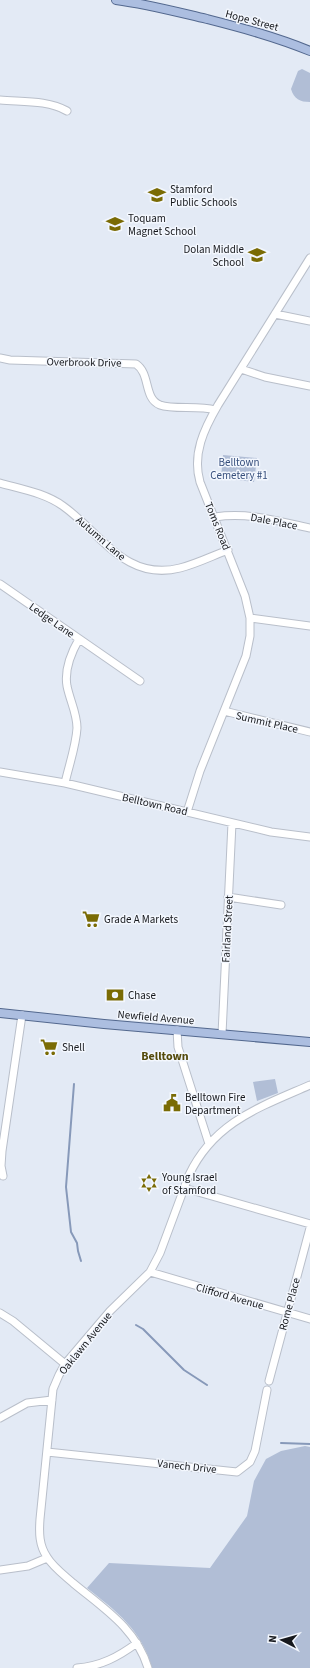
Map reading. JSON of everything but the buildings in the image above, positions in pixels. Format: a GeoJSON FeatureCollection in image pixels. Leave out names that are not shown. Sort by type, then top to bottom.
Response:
{"type":"FeatureCollection","features":[{"type":"Feature","properties":{"kind":"main road","name":"Hope Street"},"geometry":{"type":"LineString","coordinates":[[116,0],[144,2],[266,34],[310,51]]}},
{"type":"Feature","properties":{"kind":"main road","name":"Newfield Avenue"},"geometry":{"type":"LineString","coordinates":[[0,1013],[104,1024],[310,1042]]}},
{"type":"Feature","properties":{"kind":"street"},"geometry":{"type":"LineString","coordinates":[[0,100],[56,105],[67,111]]}},
{"type":"Feature","properties":{"kind":"street","name":"Toms Road"},"geometry":{"type":"LineString","coordinates":[[187,812],[200,771],[247,650],[250,636],[250,618],[245,596],[200,482],[196,461],[202,439],[215,410],[310,258]]}},
{"type":"Feature","properties":{"kind":"street"},"geometry":{"type":"LineString","coordinates":[[275,314],[310,321]]}},
{"type":"Feature","properties":{"kind":"street","name":"Overbrook Drive"},"geometry":{"type":"LineString","coordinates":[[0,358],[10,360],[136,364],[143,370],[152,399],[160,405],[204,407],[215,410]]}},
{"type":"Feature","properties":{"kind":"street"},"geometry":{"type":"LineString","coordinates":[[241,368],[265,377],[310,386]]}},
{"type":"Feature","properties":{"kind":"street","name":"Autumn Lane"},"geometry":{"type":"LineString","coordinates":[[0,483],[38,494],[62,505],[123,560],[143,568],[157,571],[178,569],[228,550]]}},
{"type":"Feature","properties":{"kind":"street","name":"Dale Place"},"geometry":{"type":"LineString","coordinates":[[215,517],[256,516],[310,528]]}},
{"type":"Feature","properties":{"kind":"street","name":"Ledge Lane"},"geometry":{"type":"LineString","coordinates":[[0,584],[79,639],[70,654],[67,668],[67,686],[75,710],[77,728],[65,783]]}},
{"type":"Feature","properties":{"kind":"street"},"geometry":{"type":"LineString","coordinates":[[250,618],[310,626]]}},
{"type":"Feature","properties":{"kind":"street"},"geometry":{"type":"LineString","coordinates":[[79,639],[140,681]]}},
{"type":"Feature","properties":{"kind":"street","name":"Summit Place"},"geometry":{"type":"LineString","coordinates":[[224,711],[310,732]]}},
{"type":"Feature","properties":{"kind":"street","name":"Belltown Road"},"geometry":{"type":"LineString","coordinates":[[0,772],[65,783],[232,824],[276,833],[310,837]]}},
{"type":"Feature","properties":{"kind":"street","name":"Fairland Street"},"geometry":{"type":"LineString","coordinates":[[222,1034],[232,824]]}},
{"type":"Feature","properties":{"kind":"street"},"geometry":{"type":"LineString","coordinates":[[228,897],[281,905]]}},
{"type":"Feature","properties":{"kind":"street"},"geometry":{"type":"LineString","coordinates":[[4,1176],[1,1166],[2,1151],[22,1015]]}},
{"type":"Feature","properties":{"kind":"street"},"geometry":{"type":"LineString","coordinates":[[177,1030],[178,1047],[209,1144]]}},
{"type":"Feature","properties":{"kind":"street","name":"Oaklawn Avenue"},"geometry":{"type":"LineString","coordinates":[[148,1668],[142,1650],[126,1628],[61,1573],[47,1558],[40,1543],[39,1529],[52,1400],[56,1380],[65,1364],[110,1311],[150,1272],[160,1253],[195,1163],[209,1144],[222,1131],[250,1112],[310,1085]]}},
{"type":"Feature","properties":{"kind":"street"},"geometry":{"type":"LineString","coordinates":[[184,1188],[310,1224]]}},
{"type":"Feature","properties":{"kind":"street","name":"Rome Place"},"geometry":{"type":"LineString","coordinates":[[269,1381],[310,1228]]}},
{"type":"Feature","properties":{"kind":"street","name":"Clifford Avenue"},"geometry":{"type":"LineString","coordinates":[[150,1272],[310,1319]]}},
{"type":"Feature","properties":{"kind":"street"},"geometry":{"type":"LineString","coordinates":[[0,1313],[13,1321],[65,1364]]}},
{"type":"Feature","properties":{"kind":"street","name":"Vanech Drive"},"geometry":{"type":"LineString","coordinates":[[47,1452],[237,1472],[250,1462],[255,1451],[267,1390]]}},
{"type":"Feature","properties":{"kind":"street"},"geometry":{"type":"LineString","coordinates":[[0,1418],[28,1403],[52,1400]]}},
{"type":"Feature","properties":{"kind":"street"},"geometry":{"type":"LineString","coordinates":[[0,1570],[28,1566],[47,1558]]}},
{"type":"Feature","properties":{"kind":"street"},"geometry":{"type":"LineString","coordinates":[[77,1668],[93,1666],[110,1660],[137,1643]]}},
{"type":"Feature","properties":{"kind":"green space"},"geometry":{"type":"Polygon","coordinates":[[[302,69],[310,73],[310,102],[298,99],[291,89],[298,71],[302,69]]]}},
{"type":"Feature","properties":{"kind":"green space","name":"Belltown Cemetery #1"},"geometry":{"type":"Polygon","coordinates":[[[223,455],[257,458],[254,482],[221,478],[223,455]]]}},
{"type":"Feature","properties":{"kind":"green space"},"geometry":{"type":"Polygon","coordinates":[[[275,1079],[278,1093],[257,1101],[253,1082],[275,1079]]]}},
{"type":"Feature","properties":{"kind":"green space"},"geometry":{"type":"Polygon","coordinates":[[[305,1446],[310,1447],[310,1668],[152,1668],[142,1643],[127,1622],[87,1588],[109,1563],[210,1568],[247,1516],[254,1481],[266,1459],[281,1451],[305,1446]]]}},
{"type":"Feature","properties":{"kind":"waterway"},"geometry":{"type":"LineString","coordinates":[[74,1084],[66,1187],[71,1232],[77,1243],[81,1261]]}},
{"type":"Feature","properties":{"kind":"waterway"},"geometry":{"type":"LineString","coordinates":[[136,1325],[143,1329],[184,1370],[207,1385]]}},
{"type":"Feature","properties":{"kind":"waterway"},"geometry":{"type":"LineString","coordinates":[[281,1443],[310,1444]]}},
{"type":"Feature","properties":{"kind":"place","name":"Stamford Public Schools"},"geometry":{"type":"Point","coordinates":[157,195]}},
{"type":"Feature","properties":{"kind":"place","name":"Toquam Magnet School"},"geometry":{"type":"Point","coordinates":[115,224]}},
{"type":"Feature","properties":{"kind":"place","name":"Dolan Middle School"},"geometry":{"type":"Point","coordinates":[257,255]}},
{"type":"Feature","properties":{"kind":"place","name":"Grade A Markets"},"geometry":{"type":"Point","coordinates":[91,919]}},
{"type":"Feature","properties":{"kind":"place","name":"Chase"},"geometry":{"type":"Point","coordinates":[115,995]}},
{"type":"Feature","properties":{"kind":"place","name":"Shell"},"geometry":{"type":"Point","coordinates":[49,1047]}},
{"type":"Feature","properties":{"kind":"place","name":"Belltown Fire Department"},"geometry":{"type":"Point","coordinates":[172,1103]}},
{"type":"Feature","properties":{"kind":"place","name":"Young Israel of Stamford"},"geometry":{"type":"Point","coordinates":[149,1183]}},
{"type":"Feature","properties":{"kind":"district","name":"Belltown"},"geometry":{"type":"Point","coordinates":[165,1056]}}]}
